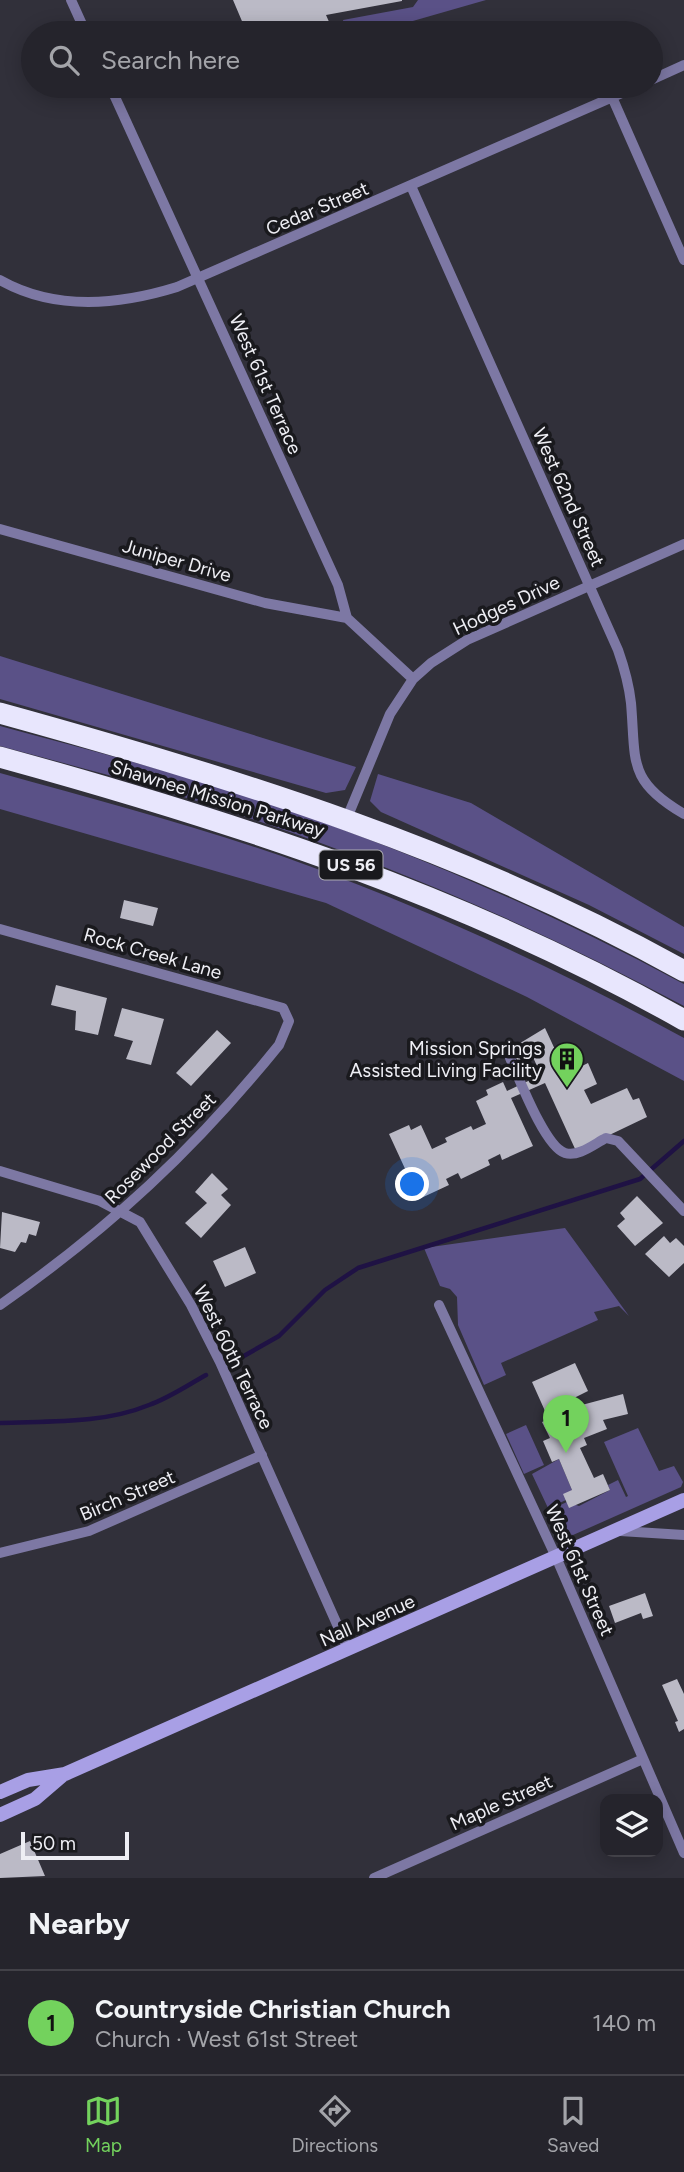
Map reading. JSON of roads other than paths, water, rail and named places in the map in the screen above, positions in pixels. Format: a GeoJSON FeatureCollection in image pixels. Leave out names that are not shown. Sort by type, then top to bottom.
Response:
{"type":"FeatureCollection","features":[{"type":"Feature","properties":{"kind":"highway","name":"Shawnee Mission Parkway"},"geometry":{"type":"LineString","coordinates":[[0,713],[162,758],[347,818],[418,845],[593,923],[684,971]]}},
{"type":"Feature","properties":{"kind":"highway","name":"Shawnee Mission Parkway"},"geometry":{"type":"LineString","coordinates":[[0,757],[131,793],[343,862],[493,925],[684,1020]]}},
{"type":"Feature","properties":{"kind":"main road","name":"Nall Avenue"},"geometry":{"type":"LineString","coordinates":[[0,1792],[28,1780],[65,1774],[684,1500]]}},
{"type":"Feature","properties":{"kind":"main road","name":"Nall Avenue"},"geometry":{"type":"LineString","coordinates":[[0,1815],[35,1799],[65,1774]]}},
{"type":"Feature","properties":{"kind":"street"},"geometry":{"type":"LineString","coordinates":[[71,0],[81,21]]}},
{"type":"Feature","properties":{"kind":"street"},"geometry":{"type":"LineString","coordinates":[[663,75],[684,65]]}},
{"type":"Feature","properties":{"kind":"street","name":"West 61st Terrace"},"geometry":{"type":"LineString","coordinates":[[116,98],[338,585],[347,618]]}},
{"type":"Feature","properties":{"kind":"street","name":"Cedar Street"},"geometry":{"type":"LineString","coordinates":[[0,280],[40,296],[83,303],[145,297],[199,278],[610,98]]}},
{"type":"Feature","properties":{"kind":"street"},"geometry":{"type":"LineString","coordinates":[[612,98],[684,260]]}},
{"type":"Feature","properties":{"kind":"street","name":"West 62nd Street"},"geometry":{"type":"LineString","coordinates":[[411,186],[618,650],[627,679],[632,754],[640,778],[666,804],[684,814]]}},
{"type":"Feature","properties":{"kind":"street","name":"Juniper Drive"},"geometry":{"type":"LineString","coordinates":[[0,529],[265,603],[347,618]]}},
{"type":"Feature","properties":{"kind":"street","name":"Hodges Drive"},"geometry":{"type":"LineString","coordinates":[[347,818],[390,714],[413,679],[467,640],[684,544]]}},
{"type":"Feature","properties":{"kind":"street"},"geometry":{"type":"LineString","coordinates":[[347,618],[413,679]]}},
{"type":"Feature","properties":{"kind":"street","name":"Rock Creek Lane"},"geometry":{"type":"LineString","coordinates":[[0,929],[283,1008],[289,1021]]}},
{"type":"Feature","properties":{"kind":"street","name":"Rosewood Street"},"geometry":{"type":"LineString","coordinates":[[1,1305],[122,1212],[165,1174],[279,1045],[289,1021]]}},
{"type":"Feature","properties":{"kind":"street"},"geometry":{"type":"LineString","coordinates":[[510,1058],[556,1147],[565,1153],[580,1152],[606,1138],[618,1141],[684,1211]]}},
{"type":"Feature","properties":{"kind":"street","name":"West 60th Terrace"},"geometry":{"type":"LineString","coordinates":[[0,1171],[76,1192],[140,1222],[191,1305],[262,1455],[348,1649]]}},
{"type":"Feature","properties":{"kind":"street","name":"West 61st Street"},"geometry":{"type":"LineString","coordinates":[[439,1305],[556,1557],[684,1853]]}},
{"type":"Feature","properties":{"kind":"street","name":"Birch Street"},"geometry":{"type":"LineString","coordinates":[[0,1553],[89,1531],[262,1455]]}},
{"type":"Feature","properties":{"kind":"street"},"geometry":{"type":"LineString","coordinates":[[610,1533],[631,1530],[684,1535]]}},
{"type":"Feature","properties":{"kind":"street","name":"Maple Street"},"geometry":{"type":"LineString","coordinates":[[374,1878],[643,1759]]}},
{"type":"Feature","properties":{"kind":"waterway"},"geometry":{"type":"LineString","coordinates":[[235,1361],[279,1336],[325,1290],[358,1268],[640,1179],[684,1141]]}},
{"type":"Feature","properties":{"kind":"waterway"},"geometry":{"type":"LineString","coordinates":[[0,1423],[113,1416],[156,1402],[206,1375]]}},
{"type":"Feature","properties":{"kind":"place","name":"Mission Springs Assisted Living Facility"},"geometry":{"type":"Point","coordinates":[567,1089]}},
{"type":"Feature","properties":{"kind":"place","name":"Countryside Christian Church"},"geometry":{"type":"Point","coordinates":[566,1453]}}]}
